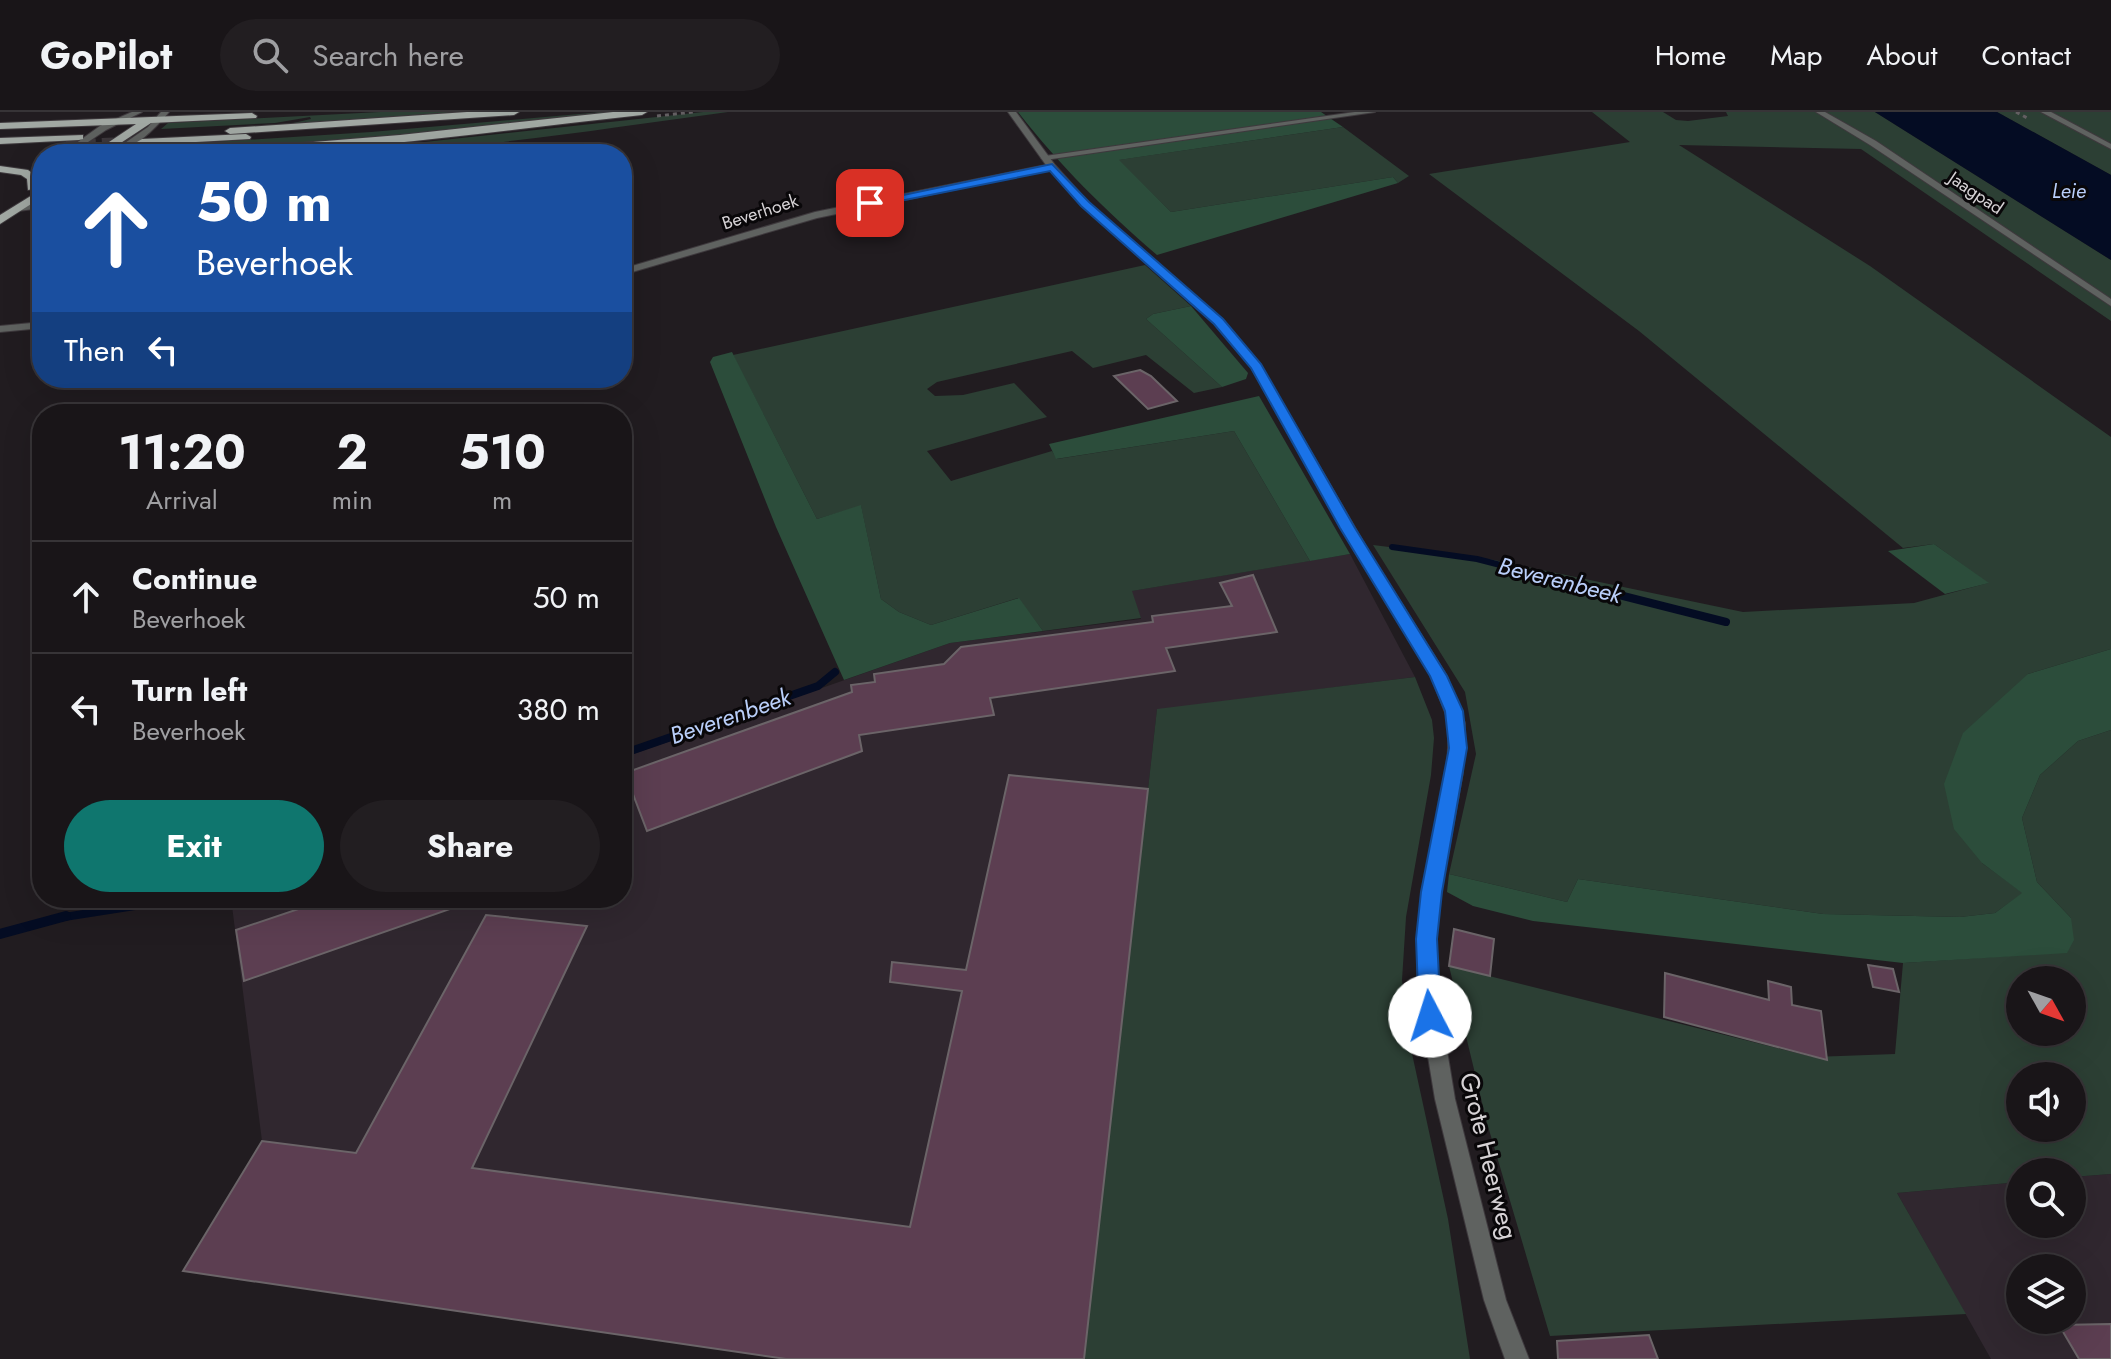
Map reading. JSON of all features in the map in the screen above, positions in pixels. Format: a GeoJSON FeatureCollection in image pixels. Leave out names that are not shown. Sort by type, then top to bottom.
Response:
{"type":"FeatureCollection","features":[{"type":"Feature","properties":{"kind":"main road"},"geometry":{"type":"LineString","coordinates":[[178,112],[237,117]]}},
{"type":"Feature","properties":{"kind":"main road"},"geometry":{"type":"LineString","coordinates":[[293,114],[335,112]]}},
{"type":"Feature","properties":{"kind":"main road"},"geometry":{"type":"LineString","coordinates":[[154,134],[361,124],[514,112]]}},
{"type":"Feature","properties":{"kind":"main road"},"geometry":{"type":"LineString","coordinates":[[142,142],[369,129],[566,112]]}},
{"type":"Feature","properties":{"kind":"main road"},"geometry":{"type":"LineString","coordinates":[[326,144],[642,112]]}},
{"type":"Feature","properties":{"kind":"main road"},"geometry":{"type":"LineString","coordinates":[[111,144],[151,115]]}},
{"type":"Feature","properties":{"kind":"main road"},"geometry":{"type":"LineString","coordinates":[[0,126],[122,122],[151,115],[265,115]]}},
{"type":"Feature","properties":{"kind":"main road"},"geometry":{"type":"LineString","coordinates":[[94,144],[122,122]]}},
{"type":"Feature","properties":{"kind":"main road"},"geometry":{"type":"LineString","coordinates":[[0,141],[79,137]]}},
{"type":"Feature","properties":{"kind":"main road"},"geometry":{"type":"LineString","coordinates":[[0,148],[32,149]]}},
{"type":"Feature","properties":{"kind":"main road"},"geometry":{"type":"LineString","coordinates":[[0,168],[32,166]]}},
{"type":"Feature","properties":{"kind":"main road"},"geometry":{"type":"LineString","coordinates":[[0,168],[32,177]]}},
{"type":"Feature","properties":{"kind":"main road"},"geometry":{"type":"LineString","coordinates":[[0,220],[18,208],[32,192]]}},
{"type":"Feature","properties":{"kind":"street"},"geometry":{"type":"LineString","coordinates":[[1012,112],[1048,162]]}},
{"type":"Feature","properties":{"kind":"street","name":"Beverhoek"},"geometry":{"type":"LineString","coordinates":[[632,270],[815,215],[1048,162]]}},
{"type":"Feature","properties":{"kind":"street","name":"Grote Heerweg"},"geometry":{"type":"LineString","coordinates":[[1048,162],[1085,204],[1131,242],[1238,342],[1256,366],[1450,699],[1457,723],[1458,748],[1428,924],[1427,990],[1445,1099],[1495,1300],[1517,1359]]}},
{"type":"Feature","properties":{"kind":"street"},"geometry":{"type":"LineString","coordinates":[[0,329],[32,326]]}},
{"type":"Feature","properties":{"kind":"lane"},"geometry":{"type":"LineString","coordinates":[[1048,162],[1371,112]]}},
{"type":"Feature","properties":{"kind":"lane","name":"Jaagpad"},"geometry":{"type":"LineString","coordinates":[[1820,112],[1873,143],[2111,303]]}},
{"type":"Feature","properties":{"kind":"lane"},"geometry":{"type":"LineString","coordinates":[[2045,112],[2111,147]]}},
{"type":"Feature","properties":{"kind":"lane"},"geometry":{"type":"LineString","coordinates":[[123,144],[151,115]]}},
{"type":"Feature","properties":{"kind":"lane"},"geometry":{"type":"LineString","coordinates":[[78,144],[122,122]]}},
{"type":"Feature","properties":{"kind":"lane"},"geometry":{"type":"LineString","coordinates":[[18,208],[32,207]]}},
{"type":"Feature","properties":{"kind":"shaded area"},"geometry":{"type":"Polygon","coordinates":[[[1350,554],[1415,677],[1157,710],[1084,1359],[786,1359],[183,1271],[262,1141],[232,908],[632,908],[632,754],[950,643],[1141,619],[1131,591],[1350,554]]]}},
{"type":"Feature","properties":{"kind":"shaded area"},"geometry":{"type":"Polygon","coordinates":[[[2111,1174],[2111,1359],[1991,1359],[1897,1193],[2006,1183],[2006,1238],[2086,1238],[2086,1176],[2111,1174]]]}},
{"type":"Feature","properties":{"kind":"green space"},"geometry":{"type":"Polygon","coordinates":[[[380,112],[458,112],[289,124],[310,117],[275,123],[161,129],[168,123],[380,112]]]}},
{"type":"Feature","properties":{"kind":"green space"},"geometry":{"type":"Polygon","coordinates":[[[619,112],[302,144],[181,144],[619,112]]]}},
{"type":"Feature","properties":{"kind":"green space"},"geometry":{"type":"Polygon","coordinates":[[[703,112],[728,112],[479,144],[407,144],[703,112]]]}},
{"type":"Feature","properties":{"kind":"green space"},"geometry":{"type":"Polygon","coordinates":[[[1018,112],[1321,112],[1343,127],[1119,160],[1171,212],[1393,177],[1398,183],[1157,255],[1084,187],[1018,112]]]}},
{"type":"Feature","properties":{"kind":"green space"},"geometry":{"type":"Polygon","coordinates":[[[1592,112],[1663,112],[1676,120],[1688,121],[1728,116],[1726,112],[1875,112],[2111,260],[2111,321],[1861,149],[1679,145],[1870,266],[2111,437],[2111,649],[2028,674],[1982,863],[2023,893],[1995,913],[1960,917],[1823,914],[1578,879],[1567,902],[1449,874],[1476,754],[1465,692],[1373,545],[1494,560],[1743,612],[1914,603],[1988,583],[1934,544],[1903,548],[1639,331],[1429,174],[1630,142],[1592,112]]]}},
{"type":"Feature","properties":{"kind":"green space"},"geometry":{"type":"Polygon","coordinates":[[[1997,112],[2111,112],[2111,175],[1997,112]]]}},
{"type":"Feature","properties":{"kind":"green space"},"geometry":{"type":"Polygon","coordinates":[[[1343,127],[1409,176],[1398,183],[1393,177],[1171,212],[1118,160],[1343,127]]]}},
{"type":"Feature","properties":{"kind":"green space"},"geometry":{"type":"Polygon","coordinates":[[[1145,265],[1191,306],[1153,314],[1146,319],[1222,387],[1194,393],[1146,355],[1093,368],[1072,351],[937,382],[927,389],[935,396],[963,395],[1014,383],[1047,417],[927,451],[951,481],[1052,451],[1057,459],[1234,431],[1310,561],[1132,591],[1141,618],[1043,631],[1018,598],[931,625],[899,612],[881,599],[861,506],[817,519],[733,355],[1145,265]]]}},
{"type":"Feature","properties":{"kind":"green space"},"geometry":{"type":"Polygon","coordinates":[[[1191,306],[1248,373],[1246,379],[1222,387],[1146,319],[1153,314],[1191,306]]]}},
{"type":"Feature","properties":{"kind":"green space"},"geometry":{"type":"Polygon","coordinates":[[[732,352],[817,519],[861,505],[881,599],[899,612],[931,625],[1019,598],[1043,631],[950,643],[844,680],[776,527],[710,362],[713,357],[732,352]]]}},
{"type":"Feature","properties":{"kind":"green space"},"geometry":{"type":"Polygon","coordinates":[[[1259,396],[1350,554],[1310,561],[1234,431],[1056,459],[1049,444],[1259,396]]]}},
{"type":"Feature","properties":{"kind":"green space"},"geometry":{"type":"Polygon","coordinates":[[[1934,544],[1989,583],[1945,594],[1888,551],[1934,544]]]}},
{"type":"Feature","properties":{"kind":"green space"},"geometry":{"type":"Polygon","coordinates":[[[2111,649],[2111,730],[2078,741],[2040,775],[2022,818],[2037,882],[2071,918],[2074,940],[2067,953],[1903,963],[1533,921],[1473,906],[1447,892],[1449,874],[1567,902],[1578,879],[1823,914],[1960,917],[1995,913],[2022,893],[1982,863],[1954,829],[1944,784],[1963,733],[2028,674],[2111,649]]]}},
{"type":"Feature","properties":{"kind":"green space"},"geometry":{"type":"Polygon","coordinates":[[[1415,677],[1432,720],[1434,738],[1431,775],[1406,917],[1402,980],[1411,1049],[1448,1219],[1470,1359],[1084,1359],[1157,709],[1415,677]]]}},
{"type":"Feature","properties":{"kind":"green space"},"geometry":{"type":"Polygon","coordinates":[[[2111,730],[2111,1174],[2086,1176],[2086,1158],[2006,1158],[2006,1183],[1897,1193],[1966,1314],[1550,1336],[1487,1123],[1449,966],[1813,1057],[1895,1054],[1903,963],[2067,952],[2071,918],[2037,882],[2022,818],[2040,775],[2078,741],[2111,730]]]}},
{"type":"Feature","properties":{"kind":"water","name":"Leie"},"geometry":{"type":"Polygon","coordinates":[[[1875,112],[1997,112],[2111,175],[2111,260],[1875,112]]]}},
{"type":"Feature","properties":{"kind":"building"},"geometry":{"type":"Polygon","coordinates":[[[1140,370],[1151,376],[1177,401],[1148,409],[1114,376],[1140,370]]]}},
{"type":"Feature","properties":{"kind":"building"},"geometry":{"type":"Polygon","coordinates":[[[1253,575],[1277,632],[1166,648],[1175,671],[990,698],[994,715],[859,735],[862,751],[647,831],[632,791],[632,771],[852,692],[851,685],[875,682],[874,674],[944,664],[961,647],[1153,622],[1152,616],[1232,606],[1220,583],[1253,575]]]}},
{"type":"Feature","properties":{"kind":"building"},"geometry":{"type":"Polygon","coordinates":[[[1009,775],[1148,789],[1084,1359],[786,1359],[183,1271],[262,1141],[356,1153],[486,915],[587,926],[472,1168],[910,1227],[962,991],[890,982],[892,962],[966,970],[1009,775]]]}},
{"type":"Feature","properties":{"kind":"building"},"geometry":{"type":"Polygon","coordinates":[[[301,908],[453,908],[244,981],[236,930],[301,908]]]}},
{"type":"Feature","properties":{"kind":"building"},"geometry":{"type":"Polygon","coordinates":[[[1454,929],[1494,939],[1490,976],[1449,966],[1454,929]]]}},
{"type":"Feature","properties":{"kind":"building"},"geometry":{"type":"Polygon","coordinates":[[[1868,965],[1893,969],[1899,992],[1873,987],[1868,965]]]}},
{"type":"Feature","properties":{"kind":"building"},"geometry":{"type":"Polygon","coordinates":[[[1665,973],[1769,1000],[1768,981],[1791,987],[1792,1005],[1821,1011],[1827,1060],[1664,1017],[1665,973]]]}},
{"type":"Feature","properties":{"kind":"building"},"geometry":{"type":"Polygon","coordinates":[[[2086,1324],[2111,1324],[2111,1359],[2079,1359],[2064,1334],[2086,1334],[2086,1324]]]}},
{"type":"Feature","properties":{"kind":"building"},"geometry":{"type":"Polygon","coordinates":[[[1649,1335],[1658,1359],[1558,1359],[1557,1341],[1649,1335]]]}},
{"type":"Feature","properties":{"kind":"waterway","name":"Beverenbeek"},"geometry":{"type":"LineString","coordinates":[[1392,547],[1477,559],[1551,578]]}},
{"type":"Feature","properties":{"kind":"waterway","name":"Beverenbeek"},"geometry":{"type":"LineString","coordinates":[[1544,576],[1726,622]]}},
{"type":"Feature","properties":{"kind":"waterway","name":"Beverenbeek"},"geometry":{"type":"LineString","coordinates":[[632,751],[818,686],[835,672]]}},
{"type":"Feature","properties":{"kind":"waterway","name":"Beverenbeek"},"geometry":{"type":"LineString","coordinates":[[60,918],[122,908]]}},
{"type":"Feature","properties":{"kind":"waterway","name":"Beverenbeek"},"geometry":{"type":"LineString","coordinates":[[60,918],[66,916]]}},
{"type":"Feature","properties":{"kind":"waterway","name":"Beverenbeek"},"geometry":{"type":"LineString","coordinates":[[0,934],[60,918]]}},
{"type":"Feature","properties":{"kind":"tunnel"},"geometry":{"type":"LineString","coordinates":[[104,144],[142,142]]}},
{"type":"Feature","properties":{"kind":"route"},"geometry":{"type":"LineString","coordinates":[[870,203],[1052,167],[1085,204],[1219,322],[1256,366],[1348,528],[1439,676],[1454,711],[1458,748],[1426,939],[1430,1016]]}}]}
